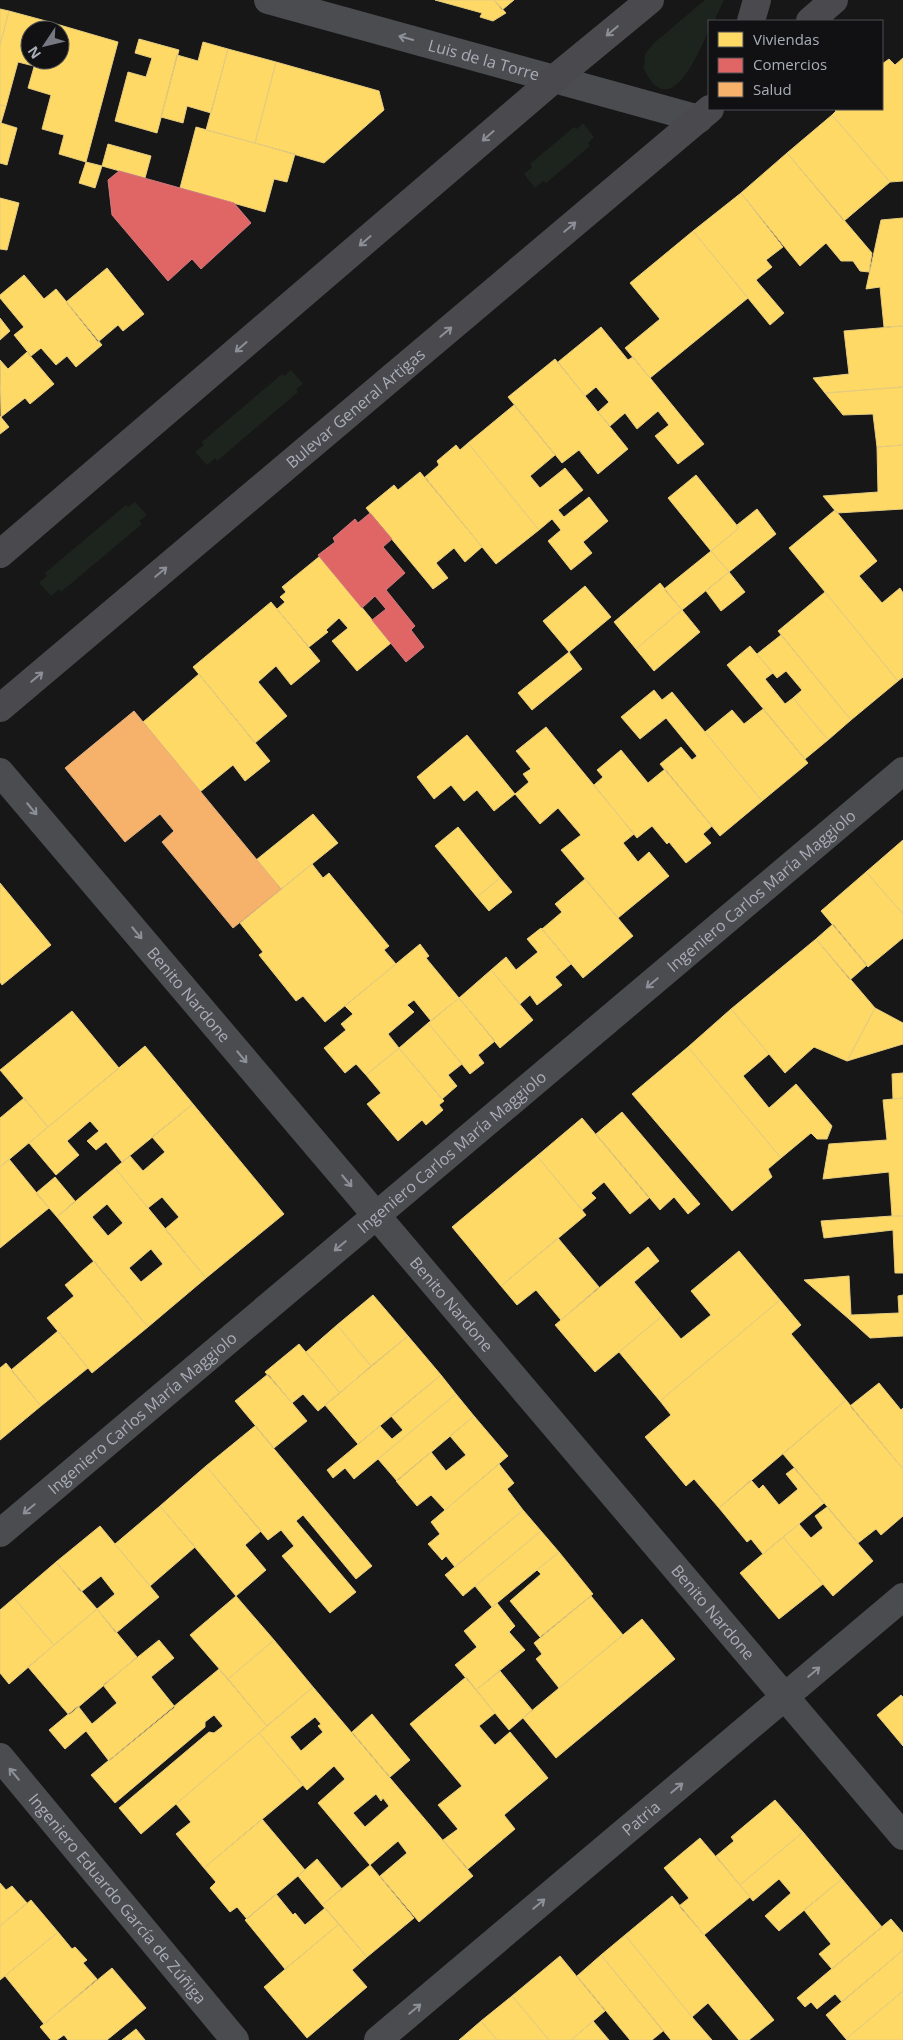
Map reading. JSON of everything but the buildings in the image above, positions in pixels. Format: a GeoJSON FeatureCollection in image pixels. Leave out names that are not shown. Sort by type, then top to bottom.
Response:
{"type":"FeatureCollection","features":[{"type":"Feature","properties":{"kind":"main road"},"geometry":{"type":"LineString","coordinates":[[0,554],[554,79],[650,0]]}},
{"type":"Feature","properties":{"kind":"main road"},"geometry":{"type":"LineString","coordinates":[[751,20],[757,0]]}},
{"type":"Feature","properties":{"kind":"main road"},"geometry":{"type":"LineString","coordinates":[[811,20],[834,0]]}},
{"type":"Feature","properties":{"kind":"main road","name":"Bulevar General Artigas"},"geometry":{"type":"LineString","coordinates":[[0,708],[704,114]]}},
{"type":"Feature","properties":{"kind":"street","name":"Luis de la Torre"},"geometry":{"type":"LineString","coordinates":[[268,0],[554,79],[704,114]]}},
{"type":"Feature","properties":{"kind":"street","name":"Ingeniero Carlos María Maggiolo"},"geometry":{"type":"LineString","coordinates":[[0,1533],[903,771]]}},
{"type":"Feature","properties":{"kind":"street","name":"Benito Nardone"},"geometry":{"type":"LineString","coordinates":[[0,772],[903,1836]]}},
{"type":"Feature","properties":{"kind":"street","name":"Patria"},"geometry":{"type":"LineString","coordinates":[[378,2040],[903,1597]]}},
{"type":"Feature","properties":{"kind":"street","name":"Ingeniero Eduardo García de Zúñiga"},"geometry":{"type":"LineString","coordinates":[[0,1758],[235,2040]]}},
{"type":"Feature","properties":{"kind":"shaded area"},"geometry":{"type":"Polygon","coordinates":[[[705,0],[724,0],[714,20],[708,20],[708,30],[693,63],[680,81],[666,89],[659,88],[644,69],[645,54],[654,43],[705,0]]]}},
{"type":"Feature","properties":{"kind":"shaded area"},"geometry":{"type":"Polygon","coordinates":[[[583,123],[594,137],[588,143],[590,146],[546,183],[543,181],[535,188],[524,174],[532,167],[530,164],[574,127],[577,129],[583,123]]]}},
{"type":"Feature","properties":{"kind":"shaded area"},"geometry":{"type":"Polygon","coordinates":[[[291,370],[303,384],[296,389],[298,392],[217,461],[215,458],[207,465],[195,452],[204,445],[202,442],[282,374],[284,376],[291,370]]]}},
{"type":"Feature","properties":{"kind":"shaded area"},"geometry":{"type":"Polygon","coordinates":[[[135,502],[147,515],[139,521],[142,524],[61,592],[59,589],[51,596],[39,583],[47,576],[45,573],[126,505],[128,507],[135,502]]]}}]}
